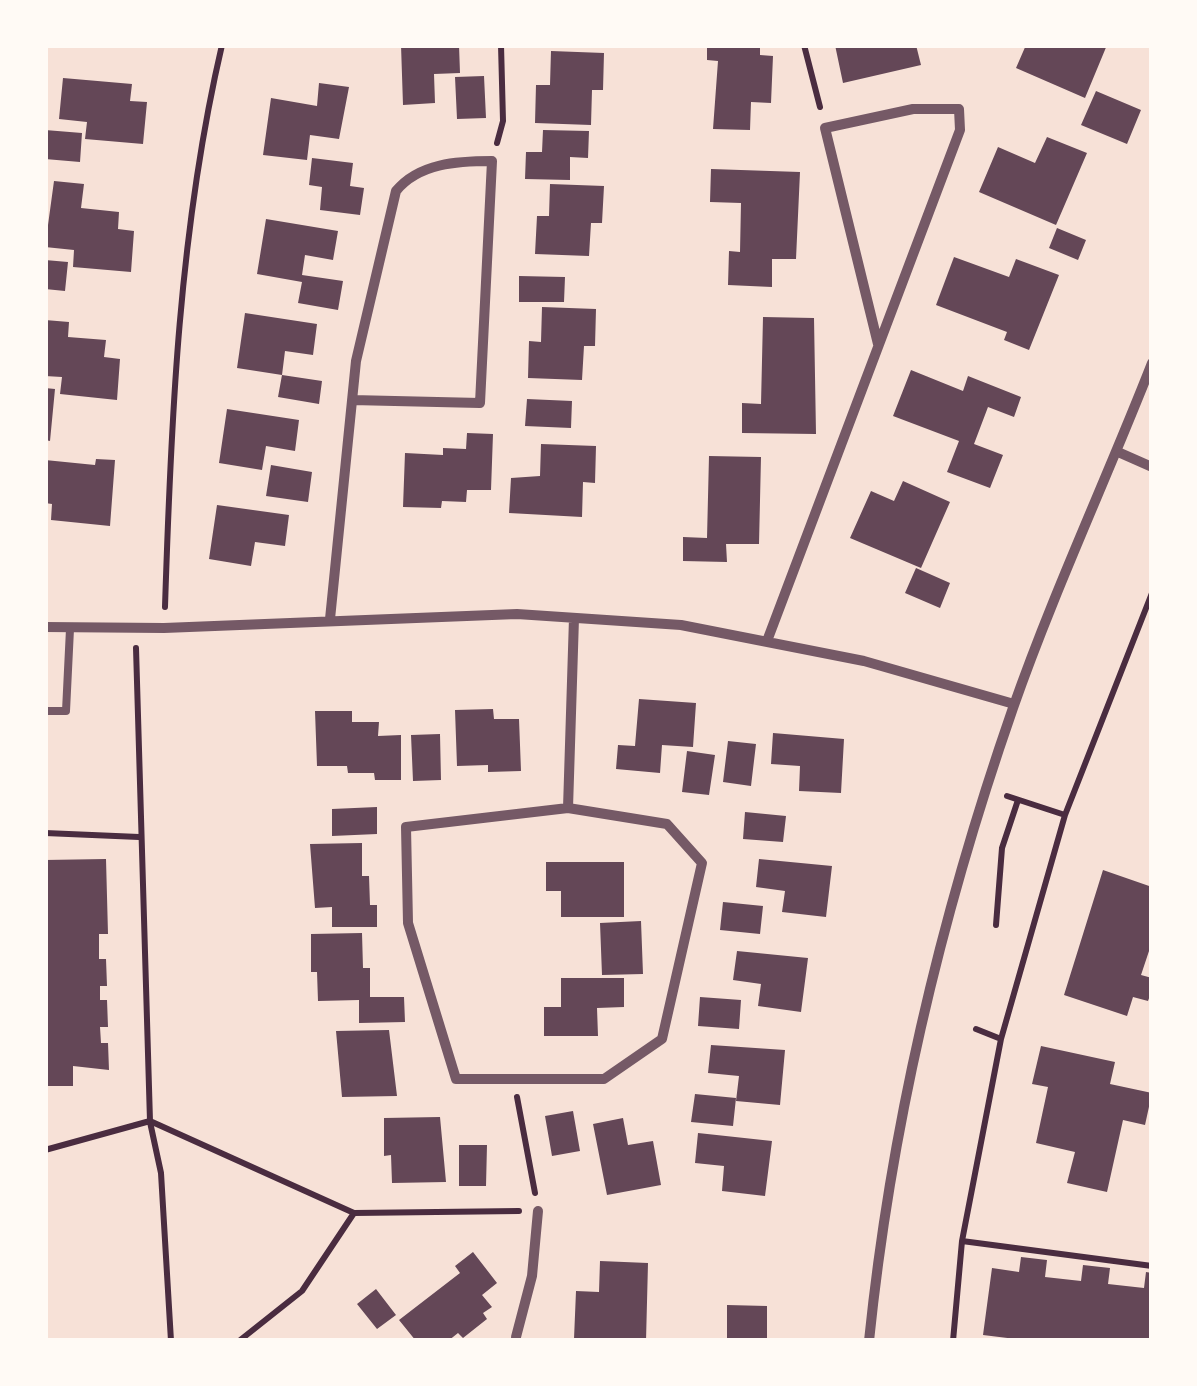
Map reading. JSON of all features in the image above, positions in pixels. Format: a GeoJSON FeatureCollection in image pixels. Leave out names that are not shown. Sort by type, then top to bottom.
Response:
{"type":"FeatureCollection","features":[{"type":"Feature","properties":{"kind":"street"},"geometry":{"type":"LineString","coordinates":[[767,641],[962,120],[959,109],[937,106],[826,128],[878,344]]}},
{"type":"Feature","properties":{"kind":"street"},"geometry":{"type":"LineString","coordinates":[[330,619],[356,360],[396,190],[408,176],[425,170],[460,161],[492,161],[480,403],[352,400]]}},
{"type":"Feature","properties":{"kind":"street"},"geometry":{"type":"LineString","coordinates":[[869,1341],[881,1222],[911,1067],[986,790],[1014,704],[1152,364]]}},
{"type":"Feature","properties":{"kind":"street"},"geometry":{"type":"LineString","coordinates":[[1118,452],[1152,467]]}},
{"type":"Feature","properties":{"kind":"street"},"geometry":{"type":"LineString","coordinates":[[45,627],[164,628],[481,614],[680,625],[864,662],[1014,704]]}},
{"type":"Feature","properties":{"kind":"street"},"geometry":{"type":"LineString","coordinates":[[568,808],[574,618]]}},
{"type":"Feature","properties":{"kind":"street"},"geometry":{"type":"LineString","coordinates":[[568,808],[667,824],[702,863],[662,1039],[604,1079],[456,1079],[408,923],[406,826],[568,808]]}},
{"type":"Feature","properties":{"kind":"street"},"geometry":{"type":"LineString","coordinates":[[515,1340],[532,1276],[538,1211]]}},
{"type":"Feature","properties":{"kind":"lane"},"geometry":{"type":"LineString","coordinates":[[45,711],[66,711],[70,629]]}},
{"type":"Feature","properties":{"kind":"path"},"geometry":{"type":"LineString","coordinates":[[164,628],[169,480],[191,213],[201,137],[222,45]]}},
{"type":"Feature","properties":{"kind":"path"},"geometry":{"type":"LineString","coordinates":[[492,161],[502,121],[500,45]]}},
{"type":"Feature","properties":{"kind":"path"},"geometry":{"type":"LineString","coordinates":[[804,45],[826,128]]}},
{"type":"Feature","properties":{"kind":"path"},"geometry":{"type":"LineString","coordinates":[[953,1341],[962,1241],[1001,1039],[1065,814],[1152,594]]}},
{"type":"Feature","properties":{"kind":"path"},"geometry":{"type":"LineString","coordinates":[[135,626],[150,1120],[162,1173],[171,1341]]}},
{"type":"Feature","properties":{"kind":"path"},"geometry":{"type":"LineString","coordinates":[[986,790],[1065,814]]}},
{"type":"Feature","properties":{"kind":"path"},"geometry":{"type":"LineString","coordinates":[[996,925],[1002,848],[1018,800]]}},
{"type":"Feature","properties":{"kind":"path"},"geometry":{"type":"LineString","coordinates":[[45,834],[139,836]]}},
{"type":"Feature","properties":{"kind":"path"},"geometry":{"type":"LineString","coordinates":[[976,1029],[1001,1039]]}},
{"type":"Feature","properties":{"kind":"path"},"geometry":{"type":"LineString","coordinates":[[45,1150],[150,1120],[354,1212],[538,1211],[514,1080]]}},
{"type":"Feature","properties":{"kind":"path"},"geometry":{"type":"LineString","coordinates":[[239,1341],[302,1291],[354,1212]]}},
{"type":"Feature","properties":{"kind":"path"},"geometry":{"type":"LineString","coordinates":[[962,1241],[1152,1266]]}},
{"type":"Feature","properties":{"kind":"building"},"geometry":{"type":"Polygon","coordinates":[[[401,45],[459,45],[460,73],[434,74],[435,103],[403,105],[401,45]]]}},
{"type":"Feature","properties":{"kind":"building"},"geometry":{"type":"Polygon","coordinates":[[[707,45],[760,45],[760,55],[773,56],[771,103],[751,102],[750,130],[713,129],[718,61],[707,60],[707,45]]]}},
{"type":"Feature","properties":{"kind":"building"},"geometry":{"type":"Polygon","coordinates":[[[835,45],[916,45],[921,65],[843,83],[835,45]]]}},
{"type":"Feature","properties":{"kind":"building"},"geometry":{"type":"Polygon","coordinates":[[[1026,45],[1107,45],[1085,98],[1016,68],[1026,45]]]}},
{"type":"Feature","properties":{"kind":"building"},"geometry":{"type":"Polygon","coordinates":[[[551,51],[604,53],[603,90],[592,90],[591,125],[535,123],[536,85],[550,85],[551,51]]]}},
{"type":"Feature","properties":{"kind":"building"},"geometry":{"type":"Polygon","coordinates":[[[484,76],[486,118],[457,119],[455,77],[484,76]]]}},
{"type":"Feature","properties":{"kind":"building"},"geometry":{"type":"Polygon","coordinates":[[[63,78],[132,84],[130,101],[147,102],[143,144],[85,139],[87,122],[59,119],[63,78]]]}},
{"type":"Feature","properties":{"kind":"building"},"geometry":{"type":"Polygon","coordinates":[[[319,83],[349,87],[339,139],[310,135],[307,160],[263,155],[271,98],[317,106],[319,83]]]}},
{"type":"Feature","properties":{"kind":"building"},"geometry":{"type":"Polygon","coordinates":[[[1096,91],[1141,110],[1127,144],[1081,125],[1096,91]]]}},
{"type":"Feature","properties":{"kind":"building"},"geometry":{"type":"Polygon","coordinates":[[[45,130],[82,133],[80,162],[45,159],[45,130]]]}},
{"type":"Feature","properties":{"kind":"building"},"geometry":{"type":"Polygon","coordinates":[[[543,130],[589,131],[588,158],[570,157],[570,180],[525,179],[526,152],[542,152],[543,130]]]}},
{"type":"Feature","properties":{"kind":"building"},"geometry":{"type":"Polygon","coordinates":[[[1047,137],[1087,153],[1056,225],[979,192],[998,147],[1035,163],[1047,137]]]}},
{"type":"Feature","properties":{"kind":"building"},"geometry":{"type":"Polygon","coordinates":[[[312,158],[353,163],[350,186],[364,188],[360,215],[320,210],[322,187],[309,185],[312,158]]]}},
{"type":"Feature","properties":{"kind":"building"},"geometry":{"type":"Polygon","coordinates":[[[711,169],[800,172],[796,259],[772,259],[772,287],[728,285],[729,251],[740,252],[741,203],[710,202],[711,169]]]}},
{"type":"Feature","properties":{"kind":"building"},"geometry":{"type":"Polygon","coordinates":[[[54,181],[84,184],[81,208],[119,212],[118,229],[134,231],[131,272],[73,267],[74,250],[45,247],[54,181]]]}},
{"type":"Feature","properties":{"kind":"building"},"geometry":{"type":"Polygon","coordinates":[[[550,184],[604,186],[602,223],[591,223],[589,256],[535,254],[537,216],[549,216],[550,184]]]}},
{"type":"Feature","properties":{"kind":"building"},"geometry":{"type":"Polygon","coordinates":[[[266,219],[338,231],[333,260],[305,255],[302,275],[343,281],[338,310],[298,303],[302,282],[257,274],[266,219]]]}},
{"type":"Feature","properties":{"kind":"building"},"geometry":{"type":"Polygon","coordinates":[[[1057,228],[1086,240],[1078,260],[1049,248],[1057,228]]]}},
{"type":"Feature","properties":{"kind":"building"},"geometry":{"type":"Polygon","coordinates":[[[954,257],[1009,277],[1016,259],[1059,275],[1029,350],[1004,340],[1007,332],[936,305],[954,257]]]}},
{"type":"Feature","properties":{"kind":"building"},"geometry":{"type":"Polygon","coordinates":[[[45,260],[68,262],[65,291],[45,289],[45,260]]]}},
{"type":"Feature","properties":{"kind":"building"},"geometry":{"type":"Polygon","coordinates":[[[519,276],[565,277],[564,302],[519,302],[519,276]]]}},
{"type":"Feature","properties":{"kind":"building"},"geometry":{"type":"Polygon","coordinates":[[[542,307],[596,309],[595,346],[584,346],[582,380],[528,378],[529,341],[541,342],[542,307]]]}},
{"type":"Feature","properties":{"kind":"building"},"geometry":{"type":"Polygon","coordinates":[[[245,313],[317,324],[313,355],[285,351],[282,375],[237,368],[245,313]]]}},
{"type":"Feature","properties":{"kind":"building"},"geometry":{"type":"Polygon","coordinates":[[[763,317],[814,318],[816,434],[742,433],[742,403],[761,404],[763,317]]]}},
{"type":"Feature","properties":{"kind":"building"},"geometry":{"type":"Polygon","coordinates":[[[45,320],[69,322],[68,337],[106,340],[104,357],[120,359],[117,400],[60,394],[62,377],[45,376],[45,320]]]}},
{"type":"Feature","properties":{"kind":"building"},"geometry":{"type":"Polygon","coordinates":[[[911,370],[963,391],[968,376],[1021,397],[1014,417],[988,407],[974,444],[1003,455],[990,488],[947,472],[959,441],[893,416],[911,370]]]}},
{"type":"Feature","properties":{"kind":"building"},"geometry":{"type":"Polygon","coordinates":[[[282,375],[322,381],[319,404],[278,397],[282,375]]]}},
{"type":"Feature","properties":{"kind":"building"},"geometry":{"type":"Polygon","coordinates":[[[45,388],[55,389],[50,441],[45,440],[45,388]]]}},
{"type":"Feature","properties":{"kind":"building"},"geometry":{"type":"Polygon","coordinates":[[[527,399],[572,401],[571,428],[525,426],[527,399]]]}},
{"type":"Feature","properties":{"kind":"building"},"geometry":{"type":"Polygon","coordinates":[[[227,409],[299,420],[295,451],[266,446],[262,470],[219,463],[227,409]]]}},
{"type":"Feature","properties":{"kind":"building"},"geometry":{"type":"Polygon","coordinates":[[[467,433],[493,434],[491,490],[467,490],[466,502],[442,501],[441,508],[403,507],[405,453],[443,455],[443,448],[466,449],[467,433]]]}},
{"type":"Feature","properties":{"kind":"building"},"geometry":{"type":"Polygon","coordinates":[[[541,444],[596,446],[595,483],[583,482],[582,517],[509,513],[511,478],[540,476],[541,444]]]}},
{"type":"Feature","properties":{"kind":"building"},"geometry":{"type":"Polygon","coordinates":[[[709,456],[761,457],[759,544],[726,544],[727,562],[683,561],[683,537],[707,538],[709,456]]]}},
{"type":"Feature","properties":{"kind":"building"},"geometry":{"type":"Polygon","coordinates":[[[96,459],[115,460],[110,526],[51,520],[52,504],[45,503],[45,460],[95,465],[96,459]]]}},
{"type":"Feature","properties":{"kind":"building"},"geometry":{"type":"Polygon","coordinates":[[[271,465],[312,472],[308,502],[266,496],[271,465]]]}},
{"type":"Feature","properties":{"kind":"building"},"geometry":{"type":"Polygon","coordinates":[[[903,481],[950,502],[921,568],[850,538],[871,491],[894,501],[903,481]]]}},
{"type":"Feature","properties":{"kind":"building"},"geometry":{"type":"Polygon","coordinates":[[[217,505],[289,515],[285,546],[255,542],[251,566],[209,559],[217,505]]]}},
{"type":"Feature","properties":{"kind":"building"},"geometry":{"type":"Polygon","coordinates":[[[916,568],[950,583],[940,608],[905,593],[916,568]]]}},
{"type":"Feature","properties":{"kind":"building"},"geometry":{"type":"Polygon","coordinates":[[[639,699],[696,703],[693,747],[662,745],[660,773],[616,769],[618,745],[635,746],[639,699]]]}},
{"type":"Feature","properties":{"kind":"building"},"geometry":{"type":"Polygon","coordinates":[[[493,709],[494,719],[519,719],[521,771],[488,772],[488,765],[457,766],[455,710],[493,709]]]}},
{"type":"Feature","properties":{"kind":"building"},"geometry":{"type":"Polygon","coordinates":[[[315,711],[352,711],[352,722],[379,722],[378,736],[401,735],[401,780],[375,780],[374,773],[348,773],[347,766],[317,766],[315,711]]]}},
{"type":"Feature","properties":{"kind":"building"},"geometry":{"type":"Polygon","coordinates":[[[773,733],[844,739],[841,793],[799,791],[800,766],[771,764],[773,733]]]}},
{"type":"Feature","properties":{"kind":"building"},"geometry":{"type":"Polygon","coordinates":[[[440,734],[441,780],[413,781],[411,735],[440,734]]]}},
{"type":"Feature","properties":{"kind":"building"},"geometry":{"type":"Polygon","coordinates":[[[728,741],[756,744],[751,786],[723,782],[728,741]]]}},
{"type":"Feature","properties":{"kind":"building"},"geometry":{"type":"Polygon","coordinates":[[[687,751],[715,755],[709,795],[682,792],[687,751]]]}},
{"type":"Feature","properties":{"kind":"building"},"geometry":{"type":"Polygon","coordinates":[[[377,807],[377,834],[332,836],[332,809],[377,807]]]}},
{"type":"Feature","properties":{"kind":"building"},"geometry":{"type":"Polygon","coordinates":[[[745,812],[786,816],[783,842],[743,839],[745,812]]]}},
{"type":"Feature","properties":{"kind":"building"},"geometry":{"type":"Polygon","coordinates":[[[362,843],[362,876],[369,876],[370,905],[377,905],[377,927],[332,927],[332,907],[315,908],[310,844],[362,843]]]}},
{"type":"Feature","properties":{"kind":"building"},"geometry":{"type":"Polygon","coordinates":[[[106,859],[108,934],[99,934],[99,959],[106,959],[107,986],[100,986],[100,1000],[107,1000],[108,1027],[100,1027],[101,1043],[108,1043],[109,1070],[73,1066],[73,1086],[45,1086],[45,860],[106,859]]]}},
{"type":"Feature","properties":{"kind":"building"},"geometry":{"type":"Polygon","coordinates":[[[759,859],[832,866],[826,917],[782,912],[785,891],[756,887],[759,859]]]}},
{"type":"Feature","properties":{"kind":"building"},"geometry":{"type":"Polygon","coordinates":[[[546,862],[624,862],[624,917],[561,917],[561,891],[546,891],[546,862]]]}},
{"type":"Feature","properties":{"kind":"building"},"geometry":{"type":"Polygon","coordinates":[[[1103,870],[1152,887],[1152,942],[1141,975],[1152,978],[1152,990],[1148,1001],[1133,997],[1127,1016],[1064,995],[1103,870]]]}},
{"type":"Feature","properties":{"kind":"building"},"geometry":{"type":"Polygon","coordinates":[[[723,902],[763,906],[760,934],[720,930],[723,902]]]}},
{"type":"Feature","properties":{"kind":"building"},"geometry":{"type":"Polygon","coordinates":[[[641,921],[643,974],[602,975],[600,923],[641,921]]]}},
{"type":"Feature","properties":{"kind":"building"},"geometry":{"type":"Polygon","coordinates":[[[362,933],[363,968],[370,968],[370,997],[404,997],[405,1022],[359,1023],[359,1000],[318,1001],[317,972],[311,972],[311,934],[362,933]]]}},
{"type":"Feature","properties":{"kind":"building"},"geometry":{"type":"Polygon","coordinates":[[[737,951],[808,958],[801,1012],[758,1006],[761,984],[733,980],[737,951]]]}},
{"type":"Feature","properties":{"kind":"building"},"geometry":{"type":"Polygon","coordinates":[[[561,978],[624,978],[624,1007],[597,1008],[598,1036],[544,1036],[544,1007],[561,1007],[561,978]]]}},
{"type":"Feature","properties":{"kind":"building"},"geometry":{"type":"Polygon","coordinates":[[[700,997],[741,1000],[739,1029],[698,1026],[700,997]]]}},
{"type":"Feature","properties":{"kind":"building"},"geometry":{"type":"Polygon","coordinates":[[[389,1030],[397,1096],[342,1097],[336,1031],[389,1030]]]}},
{"type":"Feature","properties":{"kind":"building"},"geometry":{"type":"Polygon","coordinates":[[[711,1045],[785,1050],[780,1105],[736,1101],[739,1076],[708,1073],[711,1045]]]}},
{"type":"Feature","properties":{"kind":"building"},"geometry":{"type":"Polygon","coordinates":[[[1041,1046],[1115,1062],[1110,1084],[1152,1093],[1145,1125],[1123,1120],[1107,1192],[1067,1183],[1075,1152],[1036,1143],[1048,1087],[1032,1084],[1041,1046]]]}},
{"type":"Feature","properties":{"kind":"building"},"geometry":{"type":"Polygon","coordinates":[[[695,1094],[736,1098],[733,1126],[691,1122],[695,1094]]]}},
{"type":"Feature","properties":{"kind":"building"},"geometry":{"type":"Polygon","coordinates":[[[573,1111],[580,1151],[552,1156],[545,1116],[573,1111]]]}},
{"type":"Feature","properties":{"kind":"building"},"geometry":{"type":"Polygon","coordinates":[[[440,1117],[446,1182],[392,1183],[391,1155],[384,1156],[384,1118],[440,1117]]]}},
{"type":"Feature","properties":{"kind":"building"},"geometry":{"type":"Polygon","coordinates":[[[623,1118],[628,1145],[653,1141],[661,1185],[607,1195],[593,1124],[623,1118]]]}},
{"type":"Feature","properties":{"kind":"building"},"geometry":{"type":"Polygon","coordinates":[[[698,1133],[772,1141],[765,1196],[722,1191],[724,1166],[695,1163],[698,1133]]]}},
{"type":"Feature","properties":{"kind":"building"},"geometry":{"type":"Polygon","coordinates":[[[459,1145],[487,1145],[486,1186],[459,1186],[459,1145]]]}},
{"type":"Feature","properties":{"kind":"building"},"geometry":{"type":"Polygon","coordinates":[[[473,1252],[497,1283],[482,1295],[492,1307],[483,1313],[487,1319],[463,1338],[458,1333],[448,1341],[416,1341],[399,1320],[460,1273],[455,1266],[473,1252]]]}},
{"type":"Feature","properties":{"kind":"building"},"geometry":{"type":"Polygon","coordinates":[[[1021,1257],[1047,1260],[1045,1277],[1081,1281],[1083,1265],[1110,1268],[1108,1284],[1144,1288],[1146,1272],[1152,1273],[1152,1341],[1032,1341],[983,1335],[992,1268],[1019,1272],[1021,1257]]]}},
{"type":"Feature","properties":{"kind":"building"},"geometry":{"type":"Polygon","coordinates":[[[600,1261],[648,1263],[646,1341],[574,1339],[576,1291],[599,1292],[600,1261]]]}},
{"type":"Feature","properties":{"kind":"building"},"geometry":{"type":"Polygon","coordinates":[[[376,1289],[396,1315],[377,1329],[357,1304],[376,1289]]]}},
{"type":"Feature","properties":{"kind":"building"},"geometry":{"type":"Polygon","coordinates":[[[727,1305],[767,1306],[767,1341],[727,1341],[727,1305]]]}}]}
